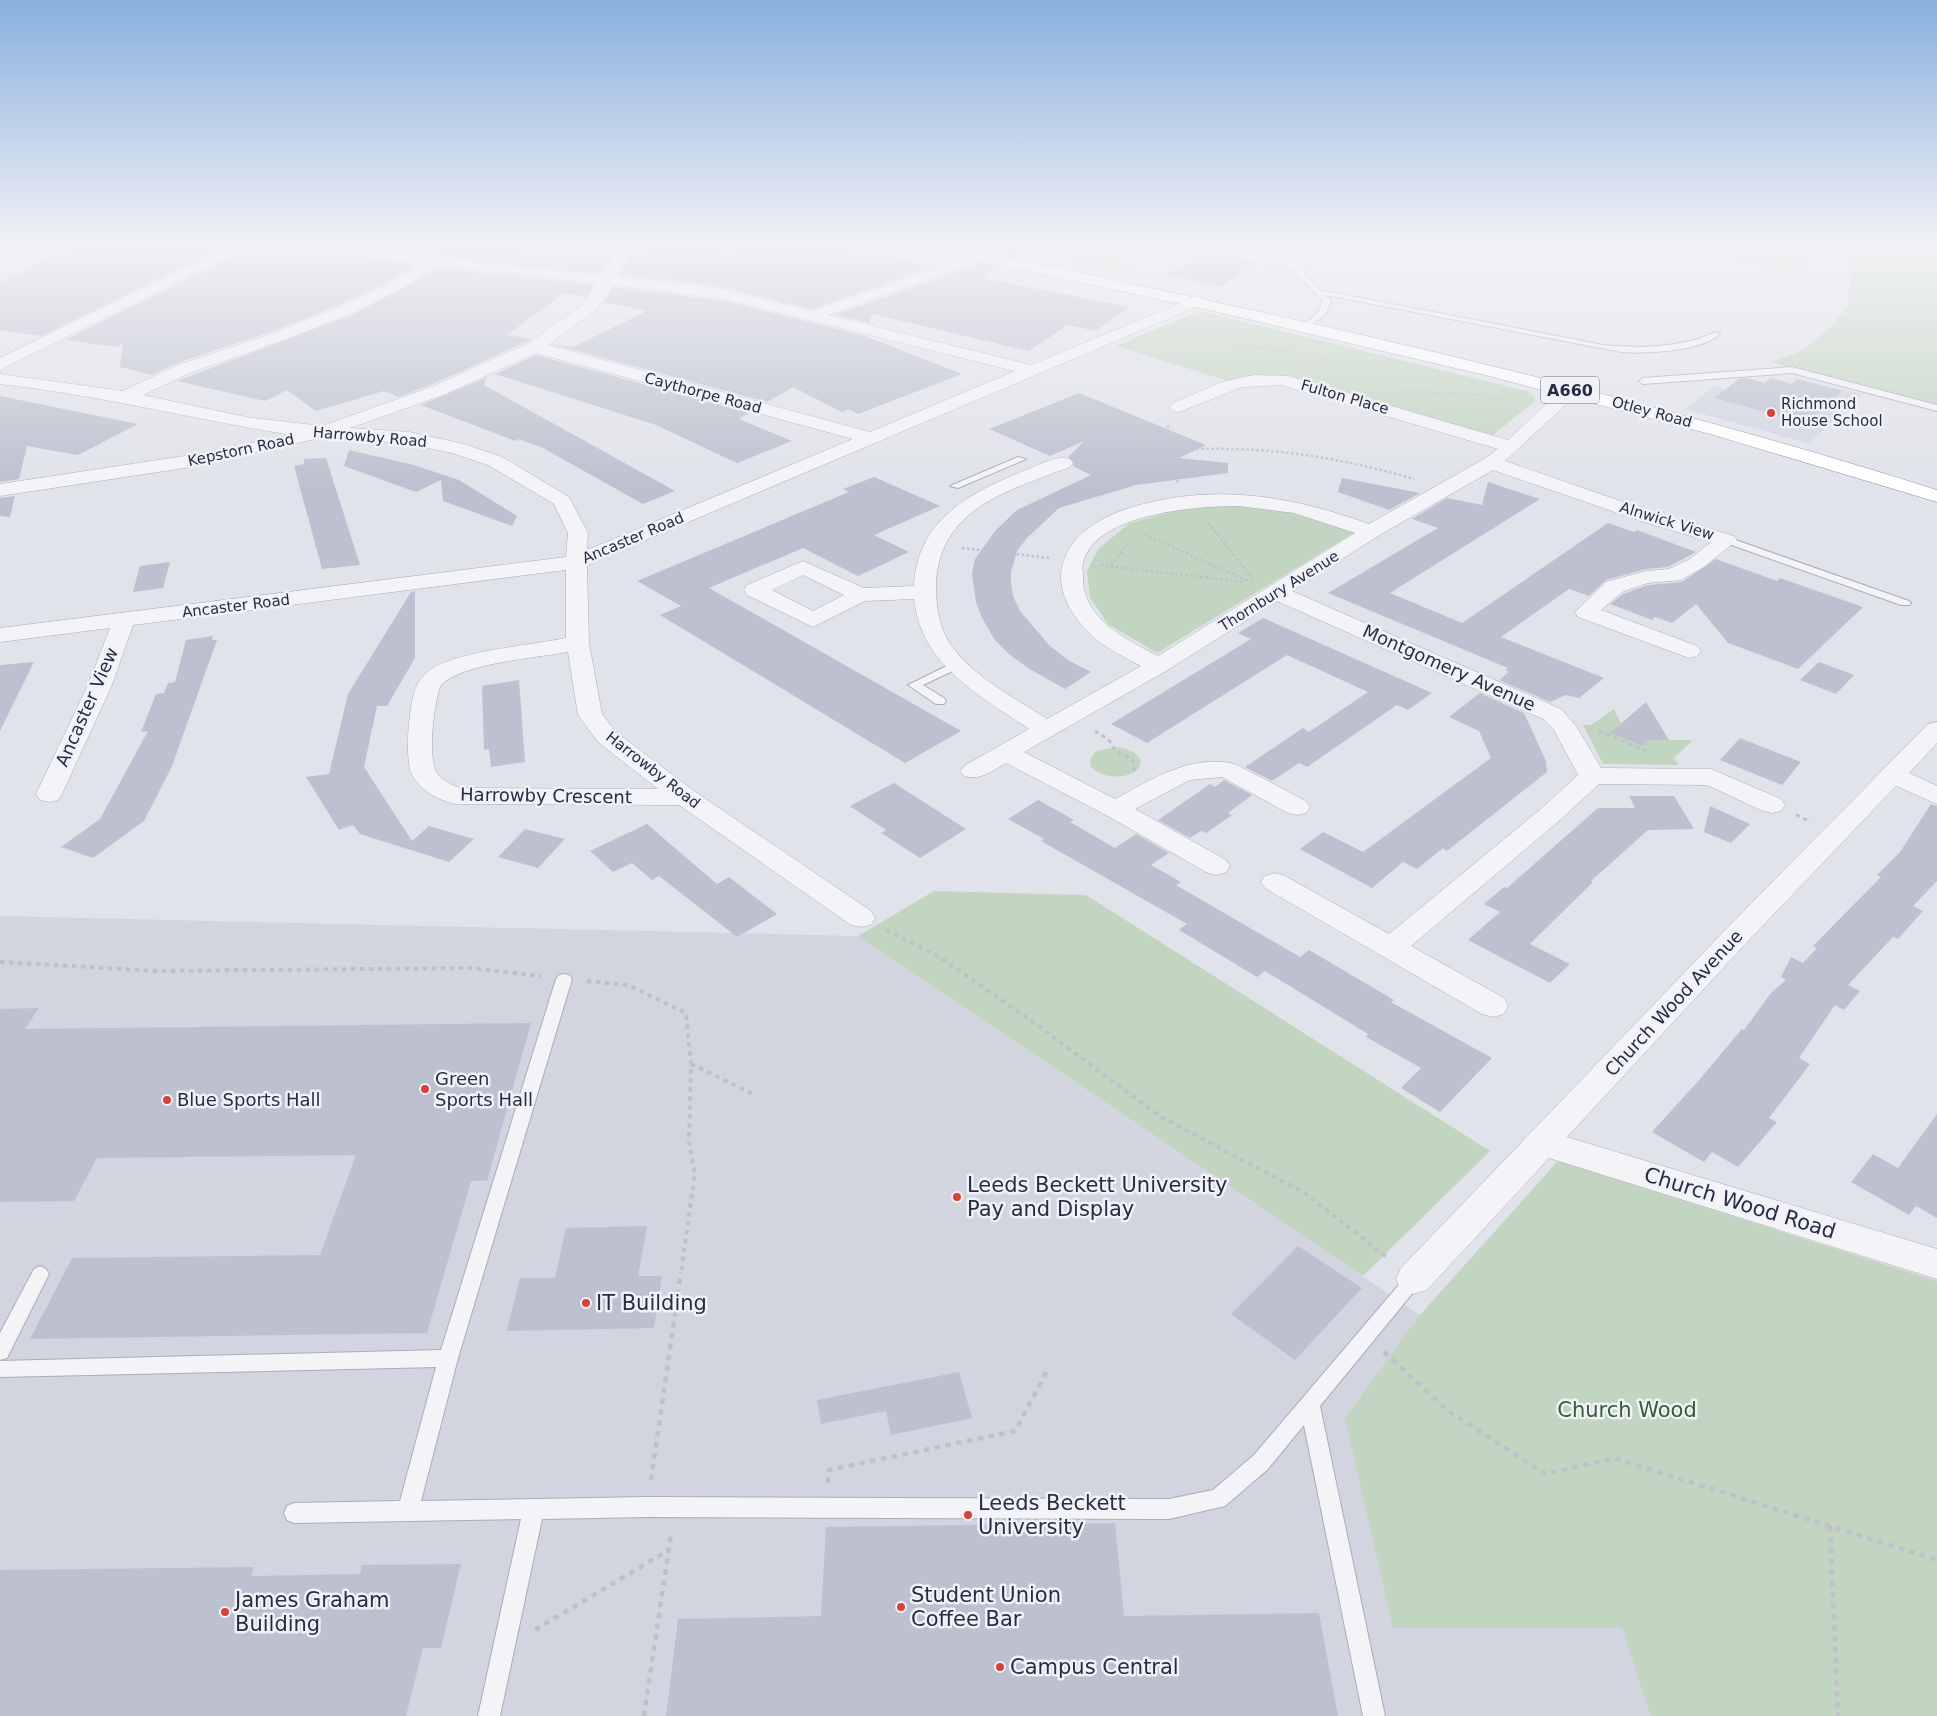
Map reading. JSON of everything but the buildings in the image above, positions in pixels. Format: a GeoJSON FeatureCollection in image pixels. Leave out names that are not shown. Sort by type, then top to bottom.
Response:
{"type":"FeatureCollection","features":[{"type":"Feature","properties":{"kind":"highway","name":"Otley Road"},"geometry":{"type":"LineString","coordinates":[[1303,325],[1686,420],[1868,473],[1937,496]]}},
{"type":"Feature","properties":{"kind":"street"},"geometry":{"type":"LineString","coordinates":[[0,365],[81,325]]}},
{"type":"Feature","properties":{"kind":"street"},"geometry":{"type":"LineString","coordinates":[[125,397],[184,369],[308,325]]}},
{"type":"Feature","properties":{"kind":"street","name":"Kepstorn Road"},"geometry":{"type":"LineString","coordinates":[[0,490],[191,462],[323,432],[440,390],[534,347],[565,325]]}},
{"type":"Feature","properties":{"kind":"street"},"geometry":{"type":"LineString","coordinates":[[853,325],[1034,371]]}},
{"type":"Feature","properties":{"kind":"street","name":"Ancaster Road"},"geometry":{"type":"LineString","coordinates":[[0,635],[576,562],[1142,325]]}},
{"type":"Feature","properties":{"kind":"street","name":"Caythorpe Road"},"geometry":{"type":"LineString","coordinates":[[534,347],[871,438]]}},
{"type":"Feature","properties":{"kind":"street","name":"Fulton Place"},"geometry":{"type":"LineString","coordinates":[[1179,406],[1239,382],[1264,378],[1282,380],[1512,447]]}},
{"type":"Feature","properties":{"kind":"street","name":"Harrowby Road"},"geometry":{"type":"LineString","coordinates":[[0,379],[54,385],[125,397],[246,422],[323,432],[409,438],[457,448],[495,461],[562,501],[578,533],[576,562],[578,643],[590,715],[608,737],[684,797],[861,918]]}},
{"type":"Feature","properties":{"kind":"street","name":"Thornbury Avenue"},"geometry":{"type":"LineString","coordinates":[[973,771],[1158,666],[1278,593],[1371,532],[1491,463],[1512,447],[1570,391]]}},
{"type":"Feature","properties":{"kind":"street"},"geometry":{"type":"LineString","coordinates":[[1046,729],[957,665],[935,638],[926,614],[923,577],[926,557],[943,529],[967,505],[992,491],[1063,463]]}},
{"type":"Feature","properties":{"kind":"street","name":"Alnwick View"},"geometry":{"type":"LineString","coordinates":[[1491,463],[1645,516],[1727,540]]}},
{"type":"Feature","properties":{"kind":"street"},"geometry":{"type":"LineString","coordinates":[[1158,666],[1111,639],[1090,620],[1075,597],[1070,575],[1084,540],[1115,520],[1176,503],[1248,500],[1285,504],[1315,511],[1371,532]]}},
{"type":"Feature","properties":{"kind":"street","name":"Alnwick View"},"geometry":{"type":"LineString","coordinates":[[1689,651],[1586,612],[1614,587],[1646,577],[1673,575],[1697,564],[1727,540]]}},
{"type":"Feature","properties":{"kind":"street"},"geometry":{"type":"LineString","coordinates":[[861,595],[924,592]]}},
{"type":"Feature","properties":{"kind":"street","name":"Montgomery Avenue"},"geometry":{"type":"LineString","coordinates":[[1278,593],[1552,714],[1564,726],[1592,776]]}},
{"type":"Feature","properties":{"kind":"street","name":"Ancaster View"},"geometry":{"type":"LineString","coordinates":[[49,794],[100,685],[124,620]]}},
{"type":"Feature","properties":{"kind":"street","name":"Harrowby Crescent"},"geometry":{"type":"LineString","coordinates":[[578,643],[468,663],[455,667],[435,678],[426,693],[418,759],[422,773],[432,785],[455,796],[684,797]]}},
{"type":"Feature","properties":{"kind":"street","name":"Church Wood Avenue"},"geometry":{"type":"LineString","coordinates":[[1414,1279],[1740,932],[1937,728]]}},
{"type":"Feature","properties":{"kind":"street"},"geometry":{"type":"LineString","coordinates":[[1006,753],[1114,808],[1216,866]]}},
{"type":"Feature","properties":{"kind":"street"},"geometry":{"type":"LineString","coordinates":[[1114,808],[1184,773],[1226,769],[1297,807]]}},
{"type":"Feature","properties":{"kind":"street"},"geometry":{"type":"LineString","coordinates":[[1893,775],[1937,796]]}},
{"type":"Feature","properties":{"kind":"street"},"geometry":{"type":"LineString","coordinates":[[1392,948],[1551,814],[1592,776],[1711,777],[1772,805]]}},
{"type":"Feature","properties":{"kind":"street"},"geometry":{"type":"LineString","coordinates":[[1275,882],[1493,1006]]}},
{"type":"Feature","properties":{"kind":"street","name":"Church Wood Road"},"geometry":{"type":"LineString","coordinates":[[1543,1143],[1937,1264]]}},
{"type":"Feature","properties":{"kind":"lane"},"geometry":{"type":"LineString","coordinates":[[1492,325],[1610,348],[1634,350],[1693,343],[1712,338],[1716,334]]}},
{"type":"Feature","properties":{"kind":"lane"},"geometry":{"type":"LineString","coordinates":[[1643,381],[1792,370],[1937,408]]}},
{"type":"Feature","properties":{"kind":"lane"},"geometry":{"type":"LineString","coordinates":[[955,486],[1021,459]]}},
{"type":"Feature","properties":{"kind":"lane"},"geometry":{"type":"LineString","coordinates":[[990,472],[1016,481]]}},
{"type":"Feature","properties":{"kind":"lane"},"geometry":{"type":"LineString","coordinates":[[1727,540],[1905,603]]}},
{"type":"Feature","properties":{"kind":"lane"},"geometry":{"type":"LineString","coordinates":[[940,701],[914,685],[957,665]]}},
{"type":"Feature","properties":{"kind":"lane"},"geometry":{"type":"LineString","coordinates":[[408,1510],[448,1358],[564,979]]}},
{"type":"Feature","properties":{"kind":"lane"},"geometry":{"type":"LineString","coordinates":[[0,1352],[40,1274]]}},
{"type":"Feature","properties":{"kind":"lane"},"geometry":{"type":"LineString","coordinates":[[294,1513],[534,1508],[1169,1509],[1218,1499],[1261,1462],[1310,1406],[1366,1335],[1414,1279]]}},
{"type":"Feature","properties":{"kind":"lane"},"geometry":{"type":"LineString","coordinates":[[0,1368],[448,1358]]}},
{"type":"Feature","properties":{"kind":"lane"},"geometry":{"type":"LineString","coordinates":[[1310,1406],[1374,1716]]}},
{"type":"Feature","properties":{"kind":"lane"},"geometry":{"type":"LineString","coordinates":[[489,1716],[534,1508]]}},
{"type":"Feature","properties":{"kind":"path"},"geometry":{"type":"LineString","coordinates":[[1208,325],[1215,330],[1217,336],[1224,342],[1306,353],[1322,357],[1333,362],[1335,369],[1343,376]]}},
{"type":"Feature","properties":{"kind":"path"},"geometry":{"type":"LineString","coordinates":[[1398,391],[1509,396]]}},
{"type":"Feature","properties":{"kind":"path"},"geometry":{"type":"LineString","coordinates":[[1063,463],[1132,453],[1190,448],[1264,449],[1373,466],[1445,489]]}},
{"type":"Feature","properties":{"kind":"path"},"geometry":{"type":"LineString","coordinates":[[1142,534],[1278,593]]}},
{"type":"Feature","properties":{"kind":"path"},"geometry":{"type":"LineString","coordinates":[[1552,714],[1579,722],[1648,752]]}},
{"type":"Feature","properties":{"kind":"path"},"geometry":{"type":"LineString","coordinates":[[1067,718],[1101,734],[1112,743],[1116,751],[1127,755],[1133,760],[1133,770],[1162,785]]}},
{"type":"Feature","properties":{"kind":"path"},"geometry":{"type":"LineString","coordinates":[[1772,805],[1837,833]]}},
{"type":"Feature","properties":{"kind":"path"},"geometry":{"type":"LineString","coordinates":[[861,918],[941,958],[1033,1022],[1161,1117],[1305,1193],[1414,1279]]}},
{"type":"Feature","properties":{"kind":"path"},"geometry":{"type":"LineString","coordinates":[[0,962],[158,971],[471,968],[628,985],[686,1013],[691,1064],[689,1142],[695,1173],[648,1508]]}},
{"type":"Feature","properties":{"kind":"path"},"geometry":{"type":"LineString","coordinates":[[691,1064],[752,1094]]}},
{"type":"Feature","properties":{"kind":"path"},"geometry":{"type":"LineString","coordinates":[[1366,1335],[1447,1410],[1545,1474],[1614,1458],[1937,1560]]}},
{"type":"Feature","properties":{"kind":"path"},"geometry":{"type":"LineString","coordinates":[[826,1508],[829,1470],[1014,1431],[1047,1371]]}},
{"type":"Feature","properties":{"kind":"path"},"geometry":{"type":"LineString","coordinates":[[644,1716],[675,1508]]}},
{"type":"Feature","properties":{"kind":"path"},"geometry":{"type":"LineString","coordinates":[[1830,1526],[1838,1716]]}},
{"type":"Feature","properties":{"kind":"path"},"geometry":{"type":"LineString","coordinates":[[504,1648],[669,1550]]}},
{"type":"Feature","properties":{"kind":"shaded area","name":"Richmond House School"},"geometry":{"type":"Polygon","coordinates":[[[1742,377],[1765,383],[1771,378],[1791,384],[1797,379],[1863,394],[1808,443],[1685,409],[1714,386],[1725,389],[1742,377]]]}},
{"type":"Feature","properties":{"kind":"shaded area","name":"Leeds Beckett University"},"geometry":{"type":"Polygon","coordinates":[[[0,916],[858,936],[1420,1315],[1558,1161],[1937,1281],[1937,1716],[0,1716],[0,916]]]}},
{"type":"Feature","properties":{"kind":"green space"},"geometry":{"type":"Polygon","coordinates":[[[1166,325],[1257,325],[1527,391],[1535,397],[1535,401],[1492,436],[1303,379],[1277,375],[1256,375],[1228,381],[1116,346],[1166,325]]]}},
{"type":"Feature","properties":{"kind":"green space"},"geometry":{"type":"Polygon","coordinates":[[[1832,325],[1937,325],[1937,404],[1770,362],[1799,352],[1832,325]]]}},
{"type":"Feature","properties":{"kind":"green space"},"geometry":{"type":"Polygon","coordinates":[[[1218,506],[1275,508],[1355,532],[1157,653],[1108,624],[1090,598],[1087,571],[1098,549],[1130,523],[1174,511],[1218,506]]]}},
{"type":"Feature","properties":{"kind":"green space"},"geometry":{"type":"Polygon","coordinates":[[[1614,709],[1621,723],[1611,733],[1643,746],[1650,740],[1693,740],[1674,758],[1678,765],[1603,764],[1583,725],[1591,725],[1614,709]]]}},
{"type":"Feature","properties":{"kind":"green space"},"geometry":{"type":"Polygon","coordinates":[[[1119,747],[1133,752],[1140,759],[1140,765],[1135,771],[1115,777],[1103,774],[1091,767],[1090,760],[1096,751],[1119,747]]]}},
{"type":"Feature","properties":{"kind":"green space"},"geometry":{"type":"Polygon","coordinates":[[[934,891],[1086,895],[1490,1151],[1363,1276],[858,936],[934,891]]]}},
{"type":"Feature","properties":{"kind":"green space","name":"Church Wood"},"geometry":{"type":"Polygon","coordinates":[[[1558,1161],[1937,1281],[1937,1716],[1651,1716],[1622,1628],[1393,1628],[1345,1418],[1420,1315],[1558,1161]]]}},
{"type":"Feature","properties":{"kind":"place","name":"Richmond House School"},"geometry":{"type":"Point","coordinates":[1771,413]}},
{"type":"Feature","properties":{"kind":"place","name":"Green Sports Hall"},"geometry":{"type":"Point","coordinates":[425,1089]}},
{"type":"Feature","properties":{"kind":"place","name":"Blue Sports Hall"},"geometry":{"type":"Point","coordinates":[167,1100]}},
{"type":"Feature","properties":{"kind":"place","name":"Leeds Beckett University Pay and Display"},"geometry":{"type":"Point","coordinates":[957,1197]}},
{"type":"Feature","properties":{"kind":"place","name":"IT Building"},"geometry":{"type":"Point","coordinates":[586,1303]}},
{"type":"Feature","properties":{"kind":"place","name":"Leeds Beckett University"},"geometry":{"type":"Point","coordinates":[968,1515]}},
{"type":"Feature","properties":{"kind":"place","name":"Student Union Coffee Bar"},"geometry":{"type":"Point","coordinates":[901,1607]}},
{"type":"Feature","properties":{"kind":"place","name":"James Graham Building"},"geometry":{"type":"Point","coordinates":[225,1612]}},
{"type":"Feature","properties":{"kind":"place","name":"Campus Central"},"geometry":{"type":"Point","coordinates":[1000,1667]}}]}
